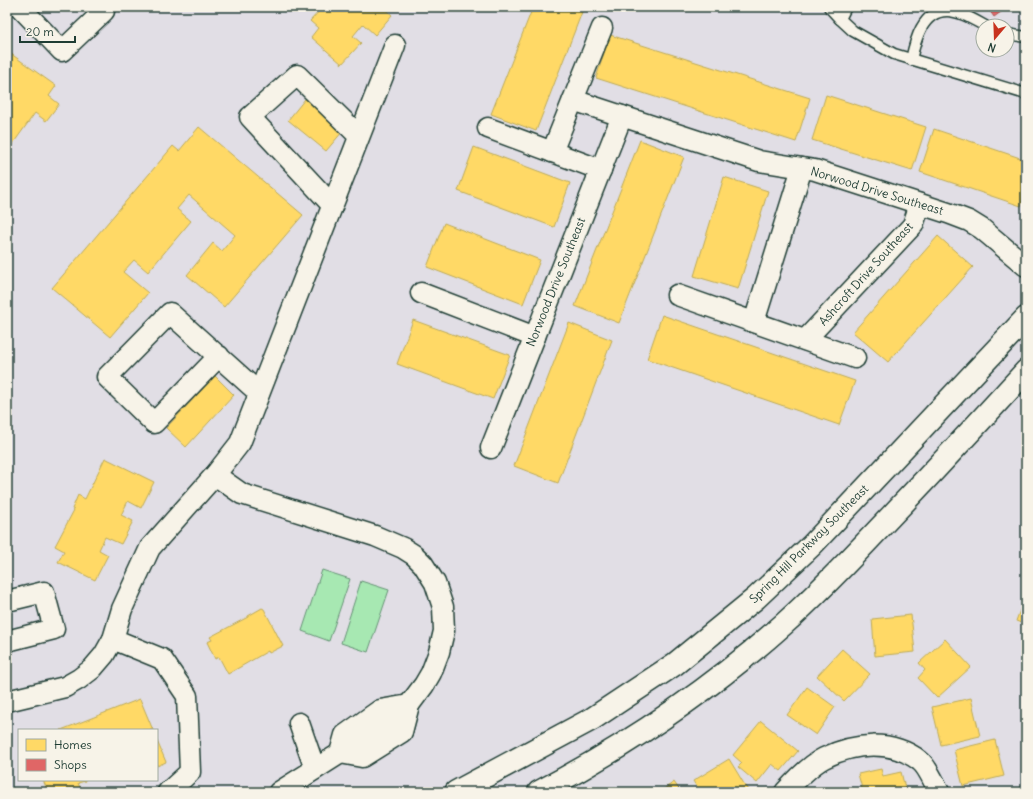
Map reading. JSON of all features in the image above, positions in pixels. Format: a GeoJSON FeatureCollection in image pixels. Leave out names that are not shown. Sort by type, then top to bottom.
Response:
{"type":"FeatureCollection","features":[{"type":"Feature","properties":{"kind":"street"},"geometry":{"type":"LineString","coordinates":[[20,7],[62,52],[104,11],[100,7]]}},
{"type":"Feature","properties":{"kind":"street"},"geometry":{"type":"LineString","coordinates":[[552,152],[602,28]]}},
{"type":"Feature","properties":{"kind":"street"},"geometry":{"type":"LineString","coordinates":[[7,701],[65,687],[92,669],[104,655],[113,639],[122,609],[150,548],[215,475],[240,443],[395,45]]}},
{"type":"Feature","properties":{"kind":"street"},"geometry":{"type":"LineString","coordinates":[[332,205],[250,117],[297,75],[359,136]]}},
{"type":"Feature","properties":{"kind":"street","name":"Norwood Drive Southeast"},"geometry":{"type":"LineString","coordinates":[[573,100],[759,161],[815,170],[968,221],[982,229],[1026,266]]}},
{"type":"Feature","properties":{"kind":"street","name":"Norwood Drive Southeast"},"geometry":{"type":"LineString","coordinates":[[491,448],[622,116]]}},
{"type":"Feature","properties":{"kind":"street"},"geometry":{"type":"LineString","coordinates":[[488,128],[600,170]]}},
{"type":"Feature","properties":{"kind":"street"},"geometry":{"type":"LineString","coordinates":[[754,322],[802,168]]}},
{"type":"Feature","properties":{"kind":"street","name":"Ashcroft Drive Southeast"},"geometry":{"type":"LineString","coordinates":[[806,340],[913,225],[920,204]]}},
{"type":"Feature","properties":{"kind":"street"},"geometry":{"type":"LineString","coordinates":[[421,293],[535,337]]}},
{"type":"Feature","properties":{"kind":"street"},"geometry":{"type":"LineString","coordinates":[[677,295],[855,358]]}},
{"type":"Feature","properties":{"kind":"street"},"geometry":{"type":"LineString","coordinates":[[218,356],[154,423],[107,377],[170,314],[218,356],[260,393]]}},
{"type":"Feature","properties":{"kind":"street","name":"Spring Hill Parkway Southeast"},"geometry":{"type":"LineString","coordinates":[[456,792],[478,787],[592,719],[675,664],[756,598],[818,539],[1026,318]]}},
{"type":"Feature","properties":{"kind":"street"},"geometry":{"type":"LineString","coordinates":[[539,792],[600,759],[658,721],[733,666],[786,622],[839,571],[1026,371]]}},
{"type":"Feature","properties":{"kind":"street"},"geometry":{"type":"LineString","coordinates":[[215,475],[242,494],[390,541],[414,555],[423,564],[434,584],[443,607],[444,631],[439,652],[431,673],[409,705],[402,732],[362,757],[340,753],[279,792]]}},
{"type":"Feature","properties":{"kind":"street"},"geometry":{"type":"LineString","coordinates":[[7,601],[44,592],[54,630],[8,635]]}},
{"type":"Feature","properties":{"kind":"street"},"geometry":{"type":"LineString","coordinates":[[113,639],[162,659],[187,696],[190,772],[168,792]]}},
{"type":"Feature","properties":{"kind":"street"},"geometry":{"type":"LineString","coordinates":[[340,753],[344,734],[380,710],[409,705]]}},
{"type":"Feature","properties":{"kind":"street"},"geometry":{"type":"LineString","coordinates":[[299,723],[315,769]]}},
{"type":"Feature","properties":{"kind":"street"},"geometry":{"type":"LineString","coordinates":[[785,792],[796,780],[823,758],[853,747],[878,745],[904,750],[922,762],[939,792]]}},
{"type":"Feature","properties":{"kind":"lane"},"geometry":{"type":"LineString","coordinates":[[829,7],[853,31],[894,54],[1026,94]]}},
{"type":"Feature","properties":{"kind":"lane"},"geometry":{"type":"LineString","coordinates":[[840,19],[846,7]]}},
{"type":"Feature","properties":{"kind":"lane"},"geometry":{"type":"LineString","coordinates":[[911,60],[919,32],[933,15],[948,11],[975,20]]}},
{"type":"Feature","properties":{"kind":"lane"},"geometry":{"type":"LineString","coordinates":[[1015,35],[1026,37]]}},
{"type":"Feature","properties":{"kind":"green space"},"geometry":{"type":"Polygon","coordinates":[[[322,570],[350,579],[329,641],[302,631],[322,570]]]}},
{"type":"Feature","properties":{"kind":"green space"},"geometry":{"type":"Polygon","coordinates":[[[361,581],[389,590],[368,652],[341,643],[361,581]]]}},
{"type":"Feature","properties":{"kind":"building: Homes"},"geometry":{"type":"Polygon","coordinates":[[[323,7],[383,7],[392,15],[375,35],[363,24],[353,36],[361,43],[342,64],[311,37],[318,28],[310,21],[323,7]]]}},
{"type":"Feature","properties":{"kind":"building: Homes"},"geometry":{"type":"Polygon","coordinates":[[[533,7],[569,7],[582,12],[536,131],[491,114],[533,7]]]}},
{"type":"Feature","properties":{"kind":"building: Homes"},"geometry":{"type":"Polygon","coordinates":[[[610,35],[810,98],[796,142],[596,78],[610,35]]]}},
{"type":"Feature","properties":{"kind":"building: Homes"},"geometry":{"type":"Polygon","coordinates":[[[7,51],[56,86],[49,96],[59,104],[46,121],[35,113],[7,152],[7,51]]]}},
{"type":"Feature","properties":{"kind":"building: Homes"},"geometry":{"type":"Polygon","coordinates":[[[826,95],[926,127],[912,171],[812,140],[826,95]]]}},
{"type":"Feature","properties":{"kind":"building: Homes"},"geometry":{"type":"Polygon","coordinates":[[[305,99],[343,131],[326,151],[288,120],[305,99]]]}},
{"type":"Feature","properties":{"kind":"building: Homes"},"geometry":{"type":"Polygon","coordinates":[[[199,127],[303,215],[224,307],[187,275],[213,243],[222,251],[235,235],[189,195],[177,209],[191,221],[148,272],[134,260],[123,272],[148,293],[110,337],[52,288],[173,146],[179,151],[199,127]]]}},
{"type":"Feature","properties":{"kind":"building: Homes"},"geometry":{"type":"Polygon","coordinates":[[[934,129],[1026,160],[1026,191],[1021,206],[920,172],[934,129]]]}},
{"type":"Feature","properties":{"kind":"building: Homes"},"geometry":{"type":"Polygon","coordinates":[[[640,140],[684,157],[619,323],[575,306],[640,140]]]}},
{"type":"Feature","properties":{"kind":"building: Homes"},"geometry":{"type":"Polygon","coordinates":[[[474,147],[570,183],[554,227],[458,191],[474,147]]]}},
{"type":"Feature","properties":{"kind":"building: Homes"},"geometry":{"type":"Polygon","coordinates":[[[724,177],[768,191],[738,289],[694,276],[724,177]]]}},
{"type":"Feature","properties":{"kind":"building: Homes"},"geometry":{"type":"Polygon","coordinates":[[[444,223],[540,260],[523,304],[427,267],[444,223]]]}},
{"type":"Feature","properties":{"kind":"building: Homes"},"geometry":{"type":"Polygon","coordinates":[[[938,236],[973,267],[888,362],[853,332],[938,236]]]}},
{"type":"Feature","properties":{"kind":"building: Homes"},"geometry":{"type":"Polygon","coordinates":[[[662,315],[855,381],[839,425],[647,359],[662,315]]]}},
{"type":"Feature","properties":{"kind":"building: Homes"},"geometry":{"type":"Polygon","coordinates":[[[413,320],[510,355],[493,399],[397,364],[413,320]]]}},
{"type":"Feature","properties":{"kind":"building: Homes"},"geometry":{"type":"Polygon","coordinates":[[[569,323],[612,340],[558,483],[514,466],[569,323]]]}},
{"type":"Feature","properties":{"kind":"building: Homes"},"geometry":{"type":"Polygon","coordinates":[[[215,376],[234,395],[186,447],[166,428],[215,376]]]}},
{"type":"Feature","properties":{"kind":"building: Homes"},"geometry":{"type":"Polygon","coordinates":[[[105,458],[154,482],[141,508],[128,501],[121,515],[133,521],[121,544],[105,537],[99,550],[108,555],[95,580],[58,562],[64,551],[55,546],[74,510],[72,509],[78,495],[85,499],[105,458]]]}},
{"type":"Feature","properties":{"kind":"building: Homes"},"geometry":{"type":"Polygon","coordinates":[[[1026,594],[1026,625],[1016,621],[1026,594]]]}},
{"type":"Feature","properties":{"kind":"building: Homes"},"geometry":{"type":"Polygon","coordinates":[[[262,608],[264,609],[283,646],[269,653],[268,651],[228,674],[219,657],[215,659],[207,642],[212,640],[210,637],[262,608]]]}},
{"type":"Feature","properties":{"kind":"building: Homes"},"geometry":{"type":"Polygon","coordinates":[[[911,615],[915,652],[875,656],[872,619],[911,615]]]}},
{"type":"Feature","properties":{"kind":"building: Homes"},"geometry":{"type":"Polygon","coordinates":[[[945,639],[971,667],[937,698],[918,678],[925,670],[919,663],[945,639]]]}},
{"type":"Feature","properties":{"kind":"building: Homes"},"geometry":{"type":"Polygon","coordinates":[[[842,649],[870,674],[844,701],[817,676],[842,649]]]}},
{"type":"Feature","properties":{"kind":"building: Homes"},"geometry":{"type":"Polygon","coordinates":[[[807,687],[835,707],[816,735],[787,715],[807,687]]]}},
{"type":"Feature","properties":{"kind":"building: Homes"},"geometry":{"type":"Polygon","coordinates":[[[971,698],[980,736],[941,745],[932,707],[971,698]]]}},
{"type":"Feature","properties":{"kind":"building: Homes"},"geometry":{"type":"Polygon","coordinates":[[[140,699],[153,729],[64,729],[140,699]]]}},
{"type":"Feature","properties":{"kind":"building: Homes"},"geometry":{"type":"Polygon","coordinates":[[[761,721],[798,751],[781,771],[772,764],[757,783],[738,767],[742,763],[733,755],[761,721]]]}},
{"type":"Feature","properties":{"kind":"building: Homes"},"geometry":{"type":"Polygon","coordinates":[[[995,740],[1004,776],[963,786],[954,750],[995,740]]]}},
{"type":"Feature","properties":{"kind":"building: Homes"},"geometry":{"type":"Polygon","coordinates":[[[158,743],[166,762],[158,766],[158,743]]]}},
{"type":"Feature","properties":{"kind":"building: Homes"},"geometry":{"type":"Polygon","coordinates":[[[729,759],[749,792],[700,792],[693,781],[729,759]]]}},
{"type":"Feature","properties":{"kind":"building: Homes"},"geometry":{"type":"Polygon","coordinates":[[[881,769],[883,776],[901,772],[906,792],[863,792],[858,774],[881,769]]]}},
{"type":"Feature","properties":{"kind":"building: Homes"},"geometry":{"type":"Polygon","coordinates":[[[43,781],[85,781],[78,783],[82,792],[48,792],[43,781]]]}},
{"type":"Feature","properties":{"kind":"building: Homes"},"geometry":{"type":"Polygon","coordinates":[[[674,782],[681,792],[660,792],[674,782]]]}},
{"type":"Feature","properties":{"kind":"building: Shops"},"geometry":{"type":"Polygon","coordinates":[[[987,7],[1008,7],[994,17],[987,7]]]}}]}
